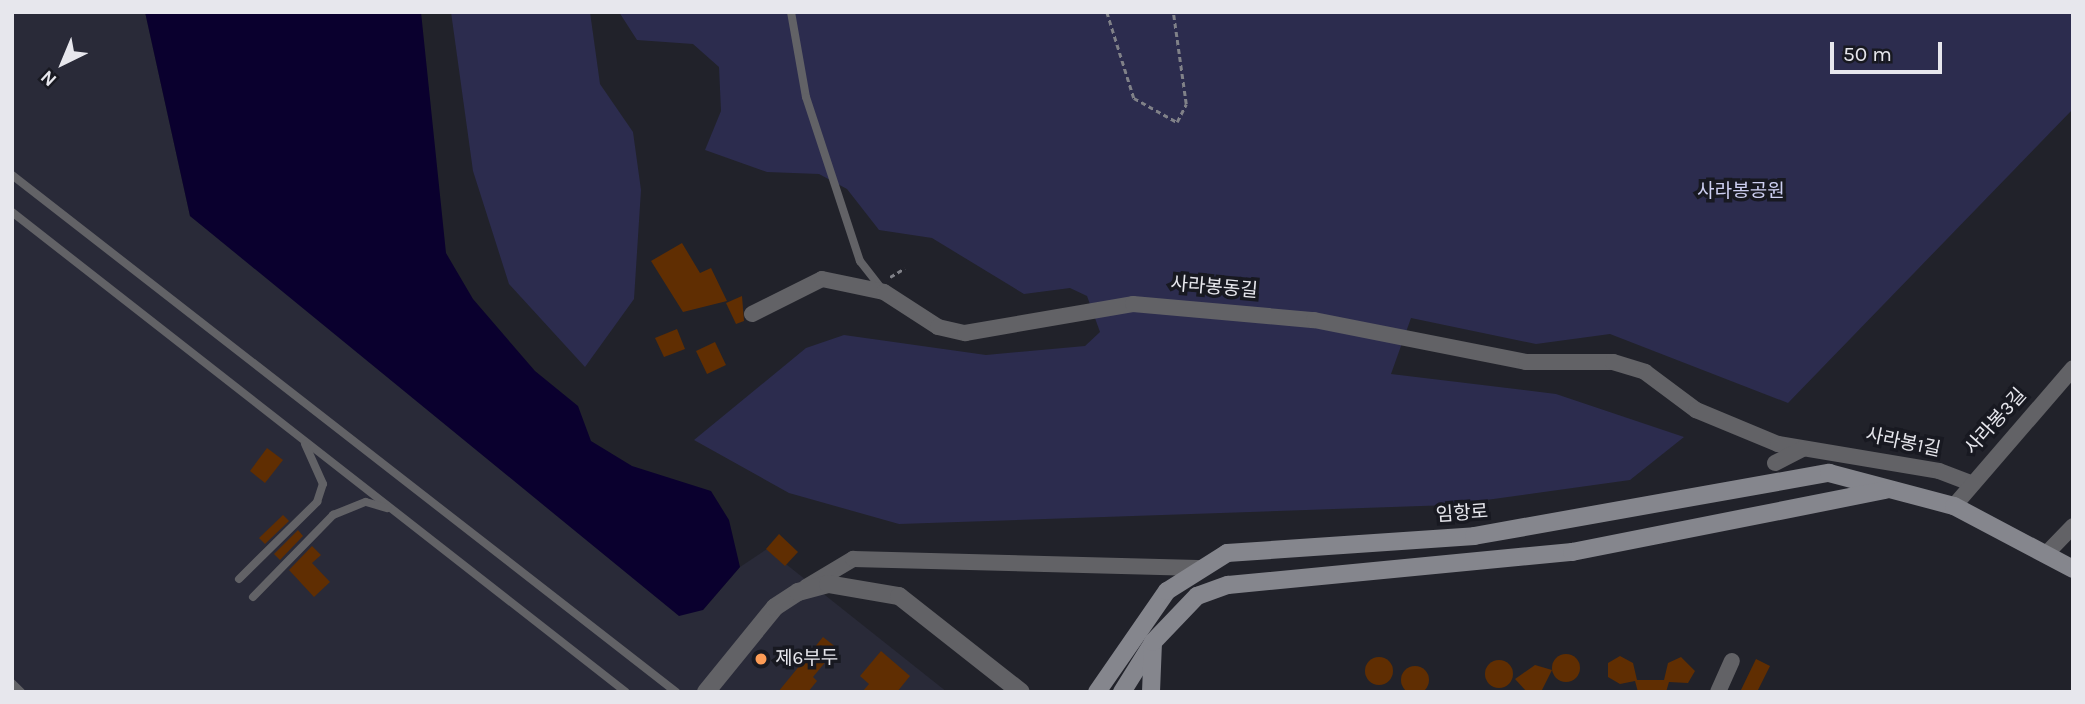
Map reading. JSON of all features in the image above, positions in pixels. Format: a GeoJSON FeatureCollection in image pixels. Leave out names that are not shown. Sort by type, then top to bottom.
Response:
{"type":"FeatureCollection","features":[{"type":"Feature","properties":{"kind":"main road","name":"임항로"},"geometry":{"type":"LineString","coordinates":[[1097,692],[1159,601],[1198,568],[1227,553],[1276,546],[1474,536],[1829,473],[1954,506],[2073,569]]}},
{"type":"Feature","properties":{"kind":"main road","name":"임항로"},"geometry":{"type":"LineString","coordinates":[[1122,692],[1153,642],[1197,596],[1228,585],[1572,552],[1888,489]]}},
{"type":"Feature","properties":{"kind":"main road"},"geometry":{"type":"LineString","coordinates":[[1150,692],[1153,642]]}},
{"type":"Feature","properties":{"kind":"street"},"geometry":{"type":"LineString","coordinates":[[752,314],[822,279],[882,289]]}},
{"type":"Feature","properties":{"kind":"street","name":"사라봉동길"},"geometry":{"type":"LineString","coordinates":[[882,289],[938,327],[965,333],[1092,307],[1145,304],[1327,322],[1526,362],[1613,362],[1645,372],[1696,410],[1803,449],[1826,451]]}},
{"type":"Feature","properties":{"kind":"street","name":"사라봉3길"},"geometry":{"type":"LineString","coordinates":[[1954,506],[1970,482],[2073,368]]}},
{"type":"Feature","properties":{"kind":"street"},"geometry":{"type":"LineString","coordinates":[[1776,463],[1803,449]]}},
{"type":"Feature","properties":{"kind":"street","name":"사라봉1길"},"geometry":{"type":"LineString","coordinates":[[1826,451],[1970,482]]}},
{"type":"Feature","properties":{"kind":"street"},"geometry":{"type":"LineString","coordinates":[[2046,554],[2073,526]]}},
{"type":"Feature","properties":{"kind":"street"},"geometry":{"type":"LineString","coordinates":[[706,692],[775,607],[853,559],[1198,568]]}},
{"type":"Feature","properties":{"kind":"street"},"geometry":{"type":"LineString","coordinates":[[798,592],[861,584],[899,596],[1021,692]]}},
{"type":"Feature","properties":{"kind":"street"},"geometry":{"type":"LineString","coordinates":[[1718,692],[1732,661]]}},
{"type":"Feature","properties":{"kind":"lane","name":"사라봉동길"},"geometry":{"type":"LineString","coordinates":[[792,12],[806,97],[860,261],[882,289]]}},
{"type":"Feature","properties":{"kind":"lane"},"geometry":{"type":"LineString","coordinates":[[12,175],[676,692]]}},
{"type":"Feature","properties":{"kind":"lane"},"geometry":{"type":"LineString","coordinates":[[12,212],[626,692]]}},
{"type":"Feature","properties":{"kind":"lane"},"geometry":{"type":"LineString","coordinates":[[239,579],[317,502],[323,484],[299,436]]}},
{"type":"Feature","properties":{"kind":"lane"},"geometry":{"type":"LineString","coordinates":[[254,597],[333,514],[366,502],[394,510]]}},
{"type":"Feature","properties":{"kind":"lane"},"geometry":{"type":"LineString","coordinates":[[12,683],[21,692]]}},
{"type":"Feature","properties":{"kind":"path"},"geometry":{"type":"LineString","coordinates":[[1107,12],[1135,98],[1177,122],[1186,104],[1173,12]]}},
{"type":"Feature","properties":{"kind":"path"},"geometry":{"type":"LineString","coordinates":[[882,289],[905,268]]}},
{"type":"Feature","properties":{"kind":"shaded area"},"geometry":{"type":"Polygon","coordinates":[[[12,12],[145,12],[190,216],[703,610],[740,567],[767,549],[947,692],[12,692],[12,12]]]}},
{"type":"Feature","properties":{"kind":"shaded area"},"geometry":{"type":"Polygon","coordinates":[[[145,12],[421,12],[446,253],[473,299],[535,371],[578,406],[591,441],[632,466],[711,491],[729,520],[740,567],[703,610],[679,616],[190,216],[145,12]]]}},
{"type":"Feature","properties":{"kind":"green space"},"geometry":{"type":"Polygon","coordinates":[[[451,12],[590,12],[600,84],[633,132],[641,190],[634,299],[585,367],[509,284],[473,171],[451,12]]]}},
{"type":"Feature","properties":{"kind":"green space","name":"사라봉공원"},"geometry":{"type":"Polygon","coordinates":[[[619,12],[2073,12],[2073,109],[1788,403],[1610,334],[1536,344],[1411,318],[1391,374],[1556,394],[1684,437],[1630,480],[1450,505],[899,524],[789,493],[694,440],[806,348],[844,335],[986,355],[1085,346],[1100,332],[1087,296],[1070,288],[1024,294],[932,238],[879,230],[847,189],[819,174],[767,172],[705,150],[721,111],[719,67],[693,44],[637,40],[619,12]]]}},
{"type":"Feature","properties":{"kind":"building"},"geometry":{"type":"Polygon","coordinates":[[[682,243],[700,273],[711,268],[727,301],[683,312],[651,261],[682,243]]]}},
{"type":"Feature","properties":{"kind":"building"},"geometry":{"type":"Polygon","coordinates":[[[742,296],[744,321],[736,324],[726,303],[742,296]]]}},
{"type":"Feature","properties":{"kind":"building"},"geometry":{"type":"Polygon","coordinates":[[[677,329],[685,349],[664,357],[655,338],[677,329]]]}},
{"type":"Feature","properties":{"kind":"building"},"geometry":{"type":"Polygon","coordinates":[[[715,342],[726,365],[707,374],[696,351],[715,342]]]}},
{"type":"Feature","properties":{"kind":"building"},"geometry":{"type":"Polygon","coordinates":[[[267,448],[283,460],[265,483],[250,471],[267,448]]]}},
{"type":"Feature","properties":{"kind":"building"},"geometry":{"type":"Polygon","coordinates":[[[283,515],[289,521],[265,544],[259,538],[283,515]]]}},
{"type":"Feature","properties":{"kind":"building"},"geometry":{"type":"Polygon","coordinates":[[[298,530],[303,536],[280,560],[274,554],[298,530]]]}},
{"type":"Feature","properties":{"kind":"building"},"geometry":{"type":"Polygon","coordinates":[[[779,534],[798,552],[785,566],[766,549],[779,534]]]}},
{"type":"Feature","properties":{"kind":"building"},"geometry":{"type":"Polygon","coordinates":[[[312,546],[321,555],[312,563],[330,582],[314,597],[289,570],[312,546]]]}},
{"type":"Feature","properties":{"kind":"building"},"geometry":{"type":"Polygon","coordinates":[[[823,637],[837,648],[813,677],[817,681],[808,692],[778,692],[823,637]]]}},
{"type":"Feature","properties":{"kind":"building"},"geometry":{"type":"Polygon","coordinates":[[[881,651],[910,676],[897,692],[862,692],[869,684],[860,676],[881,651]]]}},
{"type":"Feature","properties":{"kind":"building"},"geometry":{"type":"Polygon","coordinates":[[[1566,654],[1576,658],[1580,668],[1576,678],[1566,682],[1556,678],[1552,668],[1556,658],[1566,654]]]}},
{"type":"Feature","properties":{"kind":"building"},"geometry":{"type":"Polygon","coordinates":[[[1620,656],[1633,663],[1637,680],[1664,680],[1668,663],[1681,657],[1695,671],[1688,683],[1669,682],[1666,692],[1638,692],[1635,681],[1620,684],[1608,677],[1608,663],[1620,656]]]}},
{"type":"Feature","properties":{"kind":"building"},"geometry":{"type":"Polygon","coordinates":[[[1379,657],[1389,661],[1393,671],[1389,681],[1379,685],[1369,681],[1365,671],[1369,661],[1379,657]]]}},
{"type":"Feature","properties":{"kind":"building"},"geometry":{"type":"Polygon","coordinates":[[[1756,659],[1770,666],[1757,692],[1740,692],[1756,659]]]}},
{"type":"Feature","properties":{"kind":"building"},"geometry":{"type":"Polygon","coordinates":[[[1499,660],[1509,664],[1513,674],[1509,684],[1499,688],[1489,684],[1485,674],[1489,664],[1499,660]]]}},
{"type":"Feature","properties":{"kind":"building"},"geometry":{"type":"Polygon","coordinates":[[[1535,665],[1552,670],[1541,692],[1527,692],[1515,679],[1535,665]]]}},
{"type":"Feature","properties":{"kind":"building"},"geometry":{"type":"Polygon","coordinates":[[[1415,666],[1425,670],[1429,680],[1425,690],[1415,694],[1405,690],[1401,680],[1405,670],[1415,666]]]}},
{"type":"Feature","properties":{"kind":"place","name":"제6부두"},"geometry":{"type":"Point","coordinates":[761,659]}}]}
